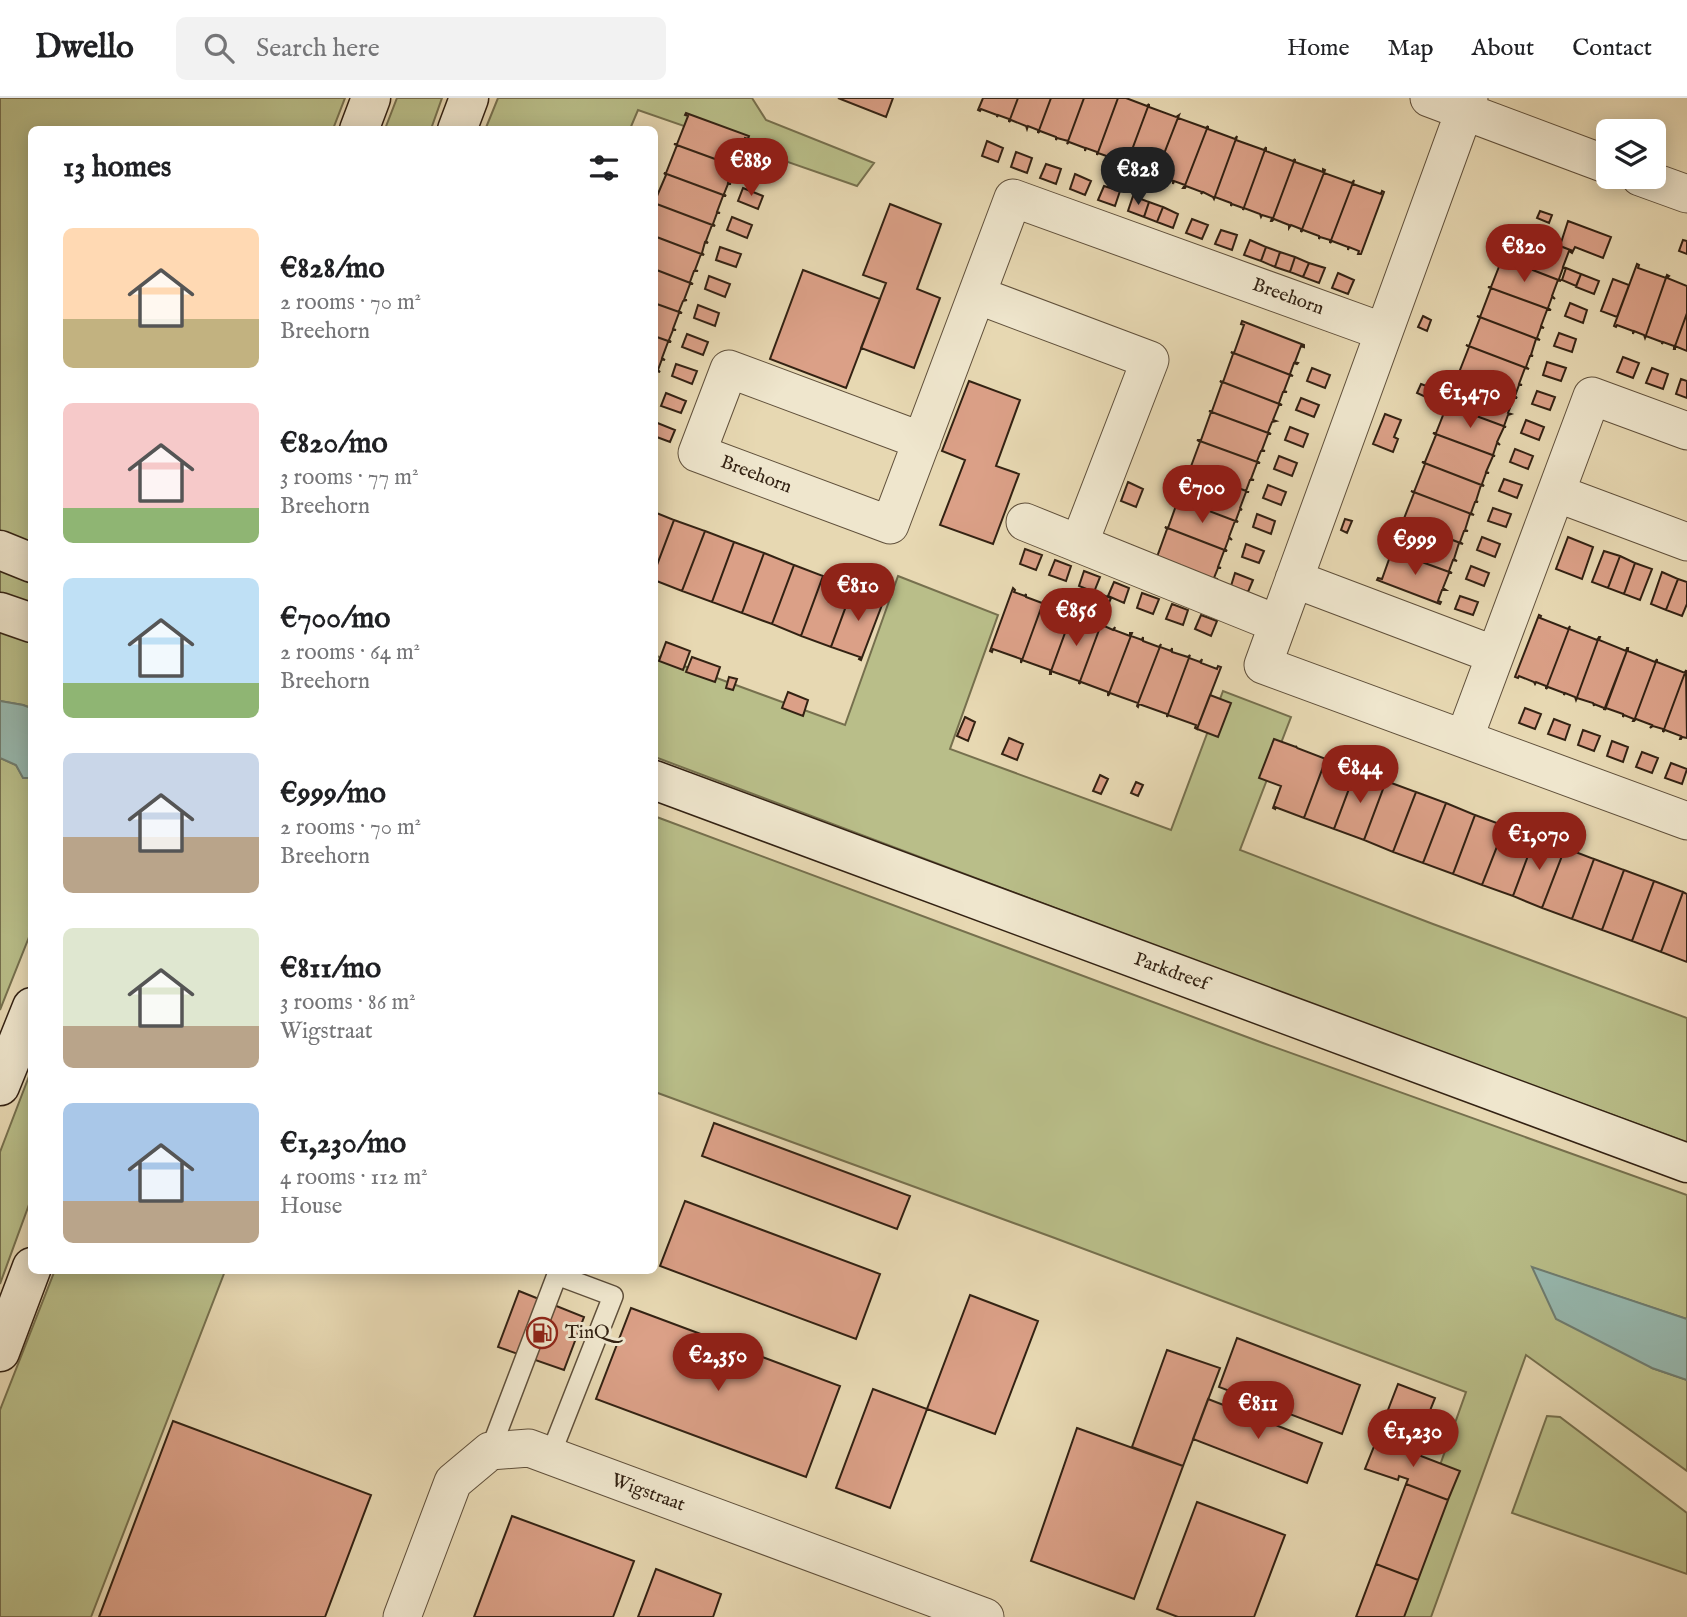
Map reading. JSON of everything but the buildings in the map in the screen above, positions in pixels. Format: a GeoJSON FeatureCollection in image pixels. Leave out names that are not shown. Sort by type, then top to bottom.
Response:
{"type":"FeatureCollection","features":[{"type":"Feature","properties":{"kind":"street"},"geometry":{"type":"LineString","coordinates":[[360,126],[371,98]]}},
{"type":"Feature","properties":{"kind":"street"},"geometry":{"type":"LineString","coordinates":[[458,126],[468,98]]}},
{"type":"Feature","properties":{"kind":"street"},"geometry":{"type":"LineString","coordinates":[[1429,98],[1467,104],[1596,160]]}},
{"type":"Feature","properties":{"kind":"street"},"geometry":{"type":"LineString","coordinates":[[1467,104],[1263,665],[1687,821]]}},
{"type":"Feature","properties":{"kind":"street"},"geometry":{"type":"LineString","coordinates":[[1666,186],[1687,194]]}},
{"type":"Feature","properties":{"kind":"street","name":"Breehorn"},"geometry":{"type":"LineString","coordinates":[[922,441],[729,369],[697,453],[890,526],[977,295],[1013,198],[1384,332]]}},
{"type":"Feature","properties":{"kind":"street"},"geometry":{"type":"LineString","coordinates":[[977,295],[1150,360],[1079,544]]}},
{"type":"Feature","properties":{"kind":"street"},"geometry":{"type":"LineString","coordinates":[[1464,739],[1592,396],[1687,431]]}},
{"type":"Feature","properties":{"kind":"street"},"geometry":{"type":"LineString","coordinates":[[1556,493],[1687,542]]}},
{"type":"Feature","properties":{"kind":"street"},"geometry":{"type":"LineString","coordinates":[[1025,523],[1278,624]]}},
{"type":"Feature","properties":{"kind":"street"},"geometry":{"type":"LineString","coordinates":[[0,550],[28,561]]}},
{"type":"Feature","properties":{"kind":"street"},"geometry":{"type":"LineString","coordinates":[[1294,579],[1495,655]]}},
{"type":"Feature","properties":{"kind":"street"},"geometry":{"type":"LineString","coordinates":[[0,612],[28,622]]}},
{"type":"Feature","properties":{"kind":"street","name":"Parkdreef"},"geometry":{"type":"LineString","coordinates":[[658,781],[1687,1163]]}},
{"type":"Feature","properties":{"kind":"street"},"geometry":{"type":"LineString","coordinates":[[0,1086],[28,1017]]}},
{"type":"Feature","properties":{"kind":"street"},"geometry":{"type":"LineString","coordinates":[[0,1352],[29,1274]]}},
{"type":"Feature","properties":{"kind":"street","name":"Wigstraat"},"geometry":{"type":"LineString","coordinates":[[489,1451],[528,1448],[985,1617]]}},
{"type":"Feature","properties":{"kind":"street"},"geometry":{"type":"LineString","coordinates":[[402,1617],[453,1482],[489,1451]]}},
{"type":"Feature","properties":{"kind":"lane"},"geometry":{"type":"LineString","coordinates":[[489,1451],[557,1275],[613,1296],[550,1456]]}},
{"type":"Feature","properties":{"kind":"green space"},"geometry":{"type":"Polygon","coordinates":[[[0,98],[345,98],[334,126],[28,126],[28,548],[0,537],[0,98]]]}},
{"type":"Feature","properties":{"kind":"green space"},"geometry":{"type":"Polygon","coordinates":[[[397,98],[442,98],[432,126],[386,126],[397,98]]]}},
{"type":"Feature","properties":{"kind":"green space"},"geometry":{"type":"Polygon","coordinates":[[[498,98],[752,98],[766,120],[874,163],[857,186],[638,110],[631,126],[487,126],[498,98]]]}},
{"type":"Feature","properties":{"kind":"green space"},"geometry":{"type":"Polygon","coordinates":[[[0,565],[28,578],[28,606],[0,597],[0,565]]]}},
{"type":"Feature","properties":{"kind":"green space"},"geometry":{"type":"Polygon","coordinates":[[[898,576],[998,615],[950,749],[1171,830],[1223,691],[1291,717],[1240,850],[1687,1018],[1687,1142],[1298,1000],[658,758],[658,656],[845,725],[898,576]]]}},
{"type":"Feature","properties":{"kind":"green space"},"geometry":{"type":"Polygon","coordinates":[[[0,624],[28,638],[28,707],[0,701],[0,624]]]}},
{"type":"Feature","properties":{"kind":"green space"},"geometry":{"type":"Polygon","coordinates":[[[0,758],[16,765],[23,777],[28,778],[28,940],[0,1010],[0,758]]]}},
{"type":"Feature","properties":{"kind":"green space"},"geometry":{"type":"Polygon","coordinates":[[[658,817],[1263,1043],[1687,1195],[1687,1319],[1533,1268],[1652,1368],[1687,1380],[1687,1471],[1526,1355],[1431,1617],[1386,1617],[1466,1392],[658,1093],[658,817]]]}},
{"type":"Feature","properties":{"kind":"green space"},"geometry":{"type":"Polygon","coordinates":[[[28,1079],[28,1207],[0,1284],[0,1152],[28,1079]]]}},
{"type":"Feature","properties":{"kind":"green space"},"geometry":{"type":"Polygon","coordinates":[[[53,1274],[224,1274],[91,1617],[0,1617],[0,1410],[53,1274]]]}},
{"type":"Feature","properties":{"kind":"green space"},"geometry":{"type":"Polygon","coordinates":[[[1547,1416],[1560,1417],[1687,1513],[1687,1574],[1512,1513],[1547,1416]]]}},
{"type":"Feature","properties":{"kind":"water"},"geometry":{"type":"Polygon","coordinates":[[[0,701],[28,707],[28,778],[23,778],[16,765],[0,758],[0,701]]]}},
{"type":"Feature","properties":{"kind":"water"},"geometry":{"type":"Polygon","coordinates":[[[1532,1267],[1687,1319],[1687,1380],[1652,1368],[1556,1319],[1532,1267]]]}},
{"type":"Feature","properties":{"kind":"place","name":"TinQ"},"geometry":{"type":"Point","coordinates":[542,1333]}}]}
